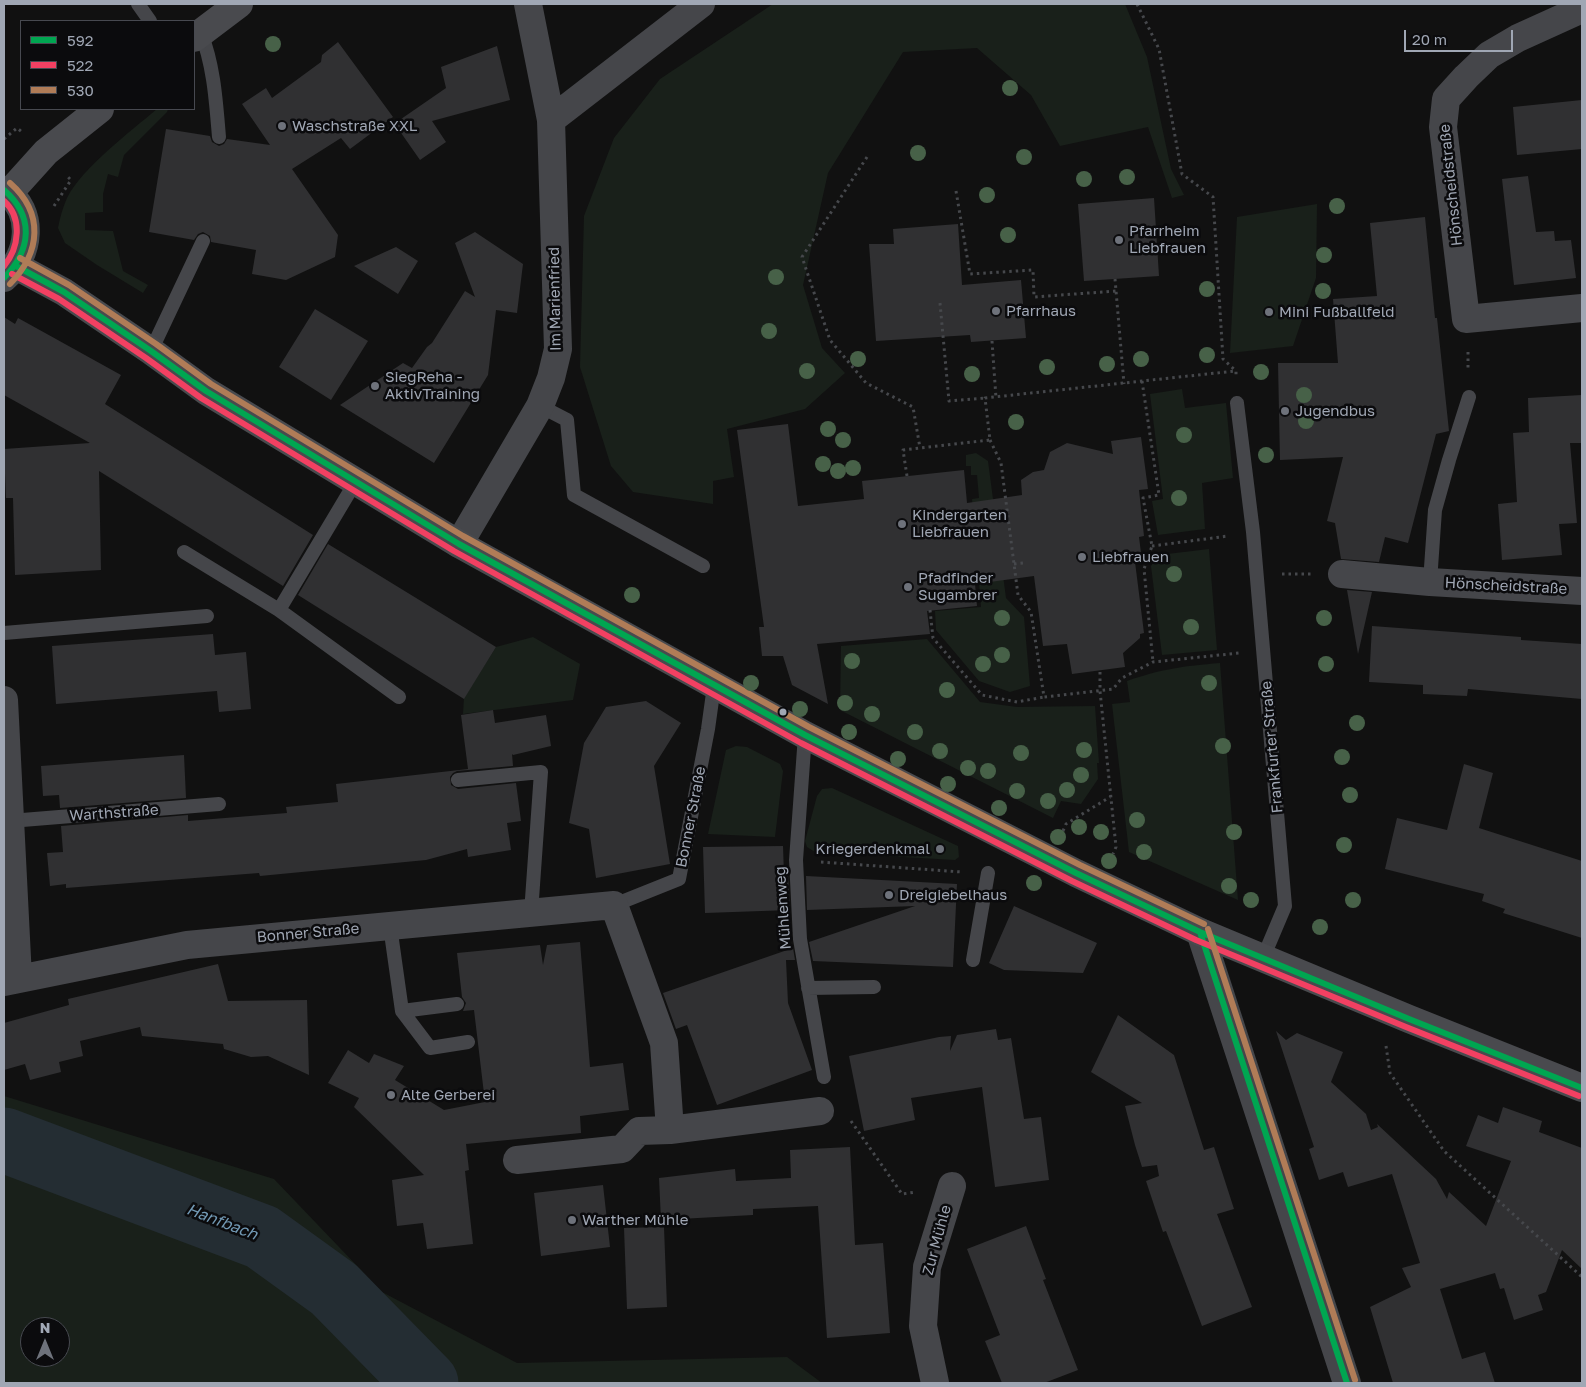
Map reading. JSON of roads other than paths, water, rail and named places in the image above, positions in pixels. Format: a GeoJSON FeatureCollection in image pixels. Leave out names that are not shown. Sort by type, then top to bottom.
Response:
{"type":"FeatureCollection","features":[{"type":"Feature","properties":{"kind":"main road"},"geometry":{"type":"LineString","coordinates":[[197,36],[239,4]]}},
{"type":"Feature","properties":{"kind":"main road"},"geometry":{"type":"LineString","coordinates":[[99,110],[46,152],[6,191],[19,206],[25,220],[26,236],[24,252],[10,272],[64,292],[151,350],[206,390],[459,544],[805,735],[1076,873],[1200,932],[1582,1088]]}},
{"type":"Feature","properties":{"kind":"street","name":"Im Marienfried"},"geometry":{"type":"LineString","coordinates":[[459,544],[540,406],[551,378],[558,349],[551,120],[528,4]]}},
{"type":"Feature","properties":{"kind":"street"},"geometry":{"type":"LineString","coordinates":[[551,120],[701,4]]}},
{"type":"Feature","properties":{"kind":"street","name":"Hönscheidstraße"},"geometry":{"type":"LineString","coordinates":[[1582,9],[1518,38],[1490,55],[1446,99],[1443,127],[1466,319],[1582,308]]}},
{"type":"Feature","properties":{"kind":"street","name":"Hönscheidstraße"},"geometry":{"type":"LineString","coordinates":[[1342,574],[1430,582],[1582,591]]}},
{"type":"Feature","properties":{"kind":"street"},"geometry":{"type":"LineString","coordinates":[[4,700],[10,821],[11,980]]}},
{"type":"Feature","properties":{"kind":"street"},"geometry":{"type":"LineString","coordinates":[[614,905],[664,1043],[670,1130]]}},
{"type":"Feature","properties":{"kind":"street","name":"Bonner Straße"},"geometry":{"type":"LineString","coordinates":[[11,980],[187,945],[614,905]]}},
{"type":"Feature","properties":{"kind":"street"},"geometry":{"type":"LineString","coordinates":[[1200,932],[1347,1383]]}},
{"type":"Feature","properties":{"kind":"street"},"geometry":{"type":"LineString","coordinates":[[517,1160],[622,1149],[640,1131],[670,1130],[820,1111]]}},
{"type":"Feature","properties":{"kind":"street","name":"Zur Mühle"},"geometry":{"type":"LineString","coordinates":[[935,1383],[923,1326],[927,1267],[952,1186]]}},
{"type":"Feature","properties":{"kind":"lane"},"geometry":{"type":"LineString","coordinates":[[138,4],[149,20]]}},
{"type":"Feature","properties":{"kind":"lane"},"geometry":{"type":"LineString","coordinates":[[197,36],[208,52],[215,92],[219,137]]}},
{"type":"Feature","properties":{"kind":"lane"},"geometry":{"type":"LineString","coordinates":[[151,350],[202,241]]}},
{"type":"Feature","properties":{"kind":"lane","name":"Hönscheidstraße"},"geometry":{"type":"LineString","coordinates":[[1430,582],[1435,510],[1469,397]]}},
{"type":"Feature","properties":{"kind":"lane","name":"Frankfurter Straße"},"geometry":{"type":"LineString","coordinates":[[1237,403],[1253,532],[1285,906],[1263,958]]}},
{"type":"Feature","properties":{"kind":"lane"},"geometry":{"type":"LineString","coordinates":[[540,406],[567,420],[574,495],[703,566]]}},
{"type":"Feature","properties":{"kind":"lane"},"geometry":{"type":"LineString","coordinates":[[279,610],[356,481]]}},
{"type":"Feature","properties":{"kind":"lane"},"geometry":{"type":"LineString","coordinates":[[184,552],[279,610],[399,696]]}},
{"type":"Feature","properties":{"kind":"lane"},"geometry":{"type":"LineString","coordinates":[[4,632],[207,616]]}},
{"type":"Feature","properties":{"kind":"lane","name":"Bonner Straße"},"geometry":{"type":"LineString","coordinates":[[614,905],[679,879],[708,729],[714,686]]}},
{"type":"Feature","properties":{"kind":"lane","name":"Mühlenweg"},"geometry":{"type":"LineString","coordinates":[[805,735],[796,860],[800,939],[824,1077]]}},
{"type":"Feature","properties":{"kind":"lane"},"geometry":{"type":"LineString","coordinates":[[458,780],[541,772],[532,913]]}},
{"type":"Feature","properties":{"kind":"lane","name":"Warthstraße"},"geometry":{"type":"LineString","coordinates":[[10,821],[219,804]]}},
{"type":"Feature","properties":{"kind":"lane"},"geometry":{"type":"LineString","coordinates":[[973,960],[988,874]]}},
{"type":"Feature","properties":{"kind":"lane"},"geometry":{"type":"LineString","coordinates":[[390,926],[402,1011],[430,1048],[468,1042]]}},
{"type":"Feature","properties":{"kind":"lane"},"geometry":{"type":"LineString","coordinates":[[808,988],[874,987]]}},
{"type":"Feature","properties":{"kind":"lane"},"geometry":{"type":"LineString","coordinates":[[402,1011],[457,1004]]}},
{"type":"Feature","properties":{"kind":"waterway","name":"Hanfbach"},"geometry":{"type":"LineString","coordinates":[[4,1140],[262,1237],[334,1289],[426,1383]]}},
{"type":"Feature","properties":{"kind":"place","name":"Waschstraße XXL"},"geometry":{"type":"Point","coordinates":[282,126]}},
{"type":"Feature","properties":{"kind":"place","name":"Pfarrheim Liebfrauen"},"geometry":{"type":"Point","coordinates":[1119,240]}},
{"type":"Feature","properties":{"kind":"place","name":"Pfarrhaus"},"geometry":{"type":"Point","coordinates":[996,311]}},
{"type":"Feature","properties":{"kind":"place","name":"Mini Fußballfeld"},"geometry":{"type":"Point","coordinates":[1269,312]}},
{"type":"Feature","properties":{"kind":"place","name":"SiegReha - AktivTraining"},"geometry":{"type":"Point","coordinates":[375,386]}},
{"type":"Feature","properties":{"kind":"place","name":"Jugendbus"},"geometry":{"type":"Point","coordinates":[1285,411]}},
{"type":"Feature","properties":{"kind":"place","name":"Kindergarten Liebfrauen"},"geometry":{"type":"Point","coordinates":[902,524]}},
{"type":"Feature","properties":{"kind":"place","name":"Liebfrauen"},"geometry":{"type":"Point","coordinates":[1082,557]}},
{"type":"Feature","properties":{"kind":"place","name":"Pfadfinder Sugambrer"},"geometry":{"type":"Point","coordinates":[908,587]}},
{"type":"Feature","properties":{"kind":"place","name":"Kriegerdenkmal"},"geometry":{"type":"Point","coordinates":[940,849]}},
{"type":"Feature","properties":{"kind":"place","name":"Dreigiebelhaus"},"geometry":{"type":"Point","coordinates":[889,895]}},
{"type":"Feature","properties":{"kind":"place","name":"Alte Gerberei"},"geometry":{"type":"Point","coordinates":[391,1095]}},
{"type":"Feature","properties":{"kind":"place","name":"Warther Mühle"},"geometry":{"type":"Point","coordinates":[572,1220]}}]}
